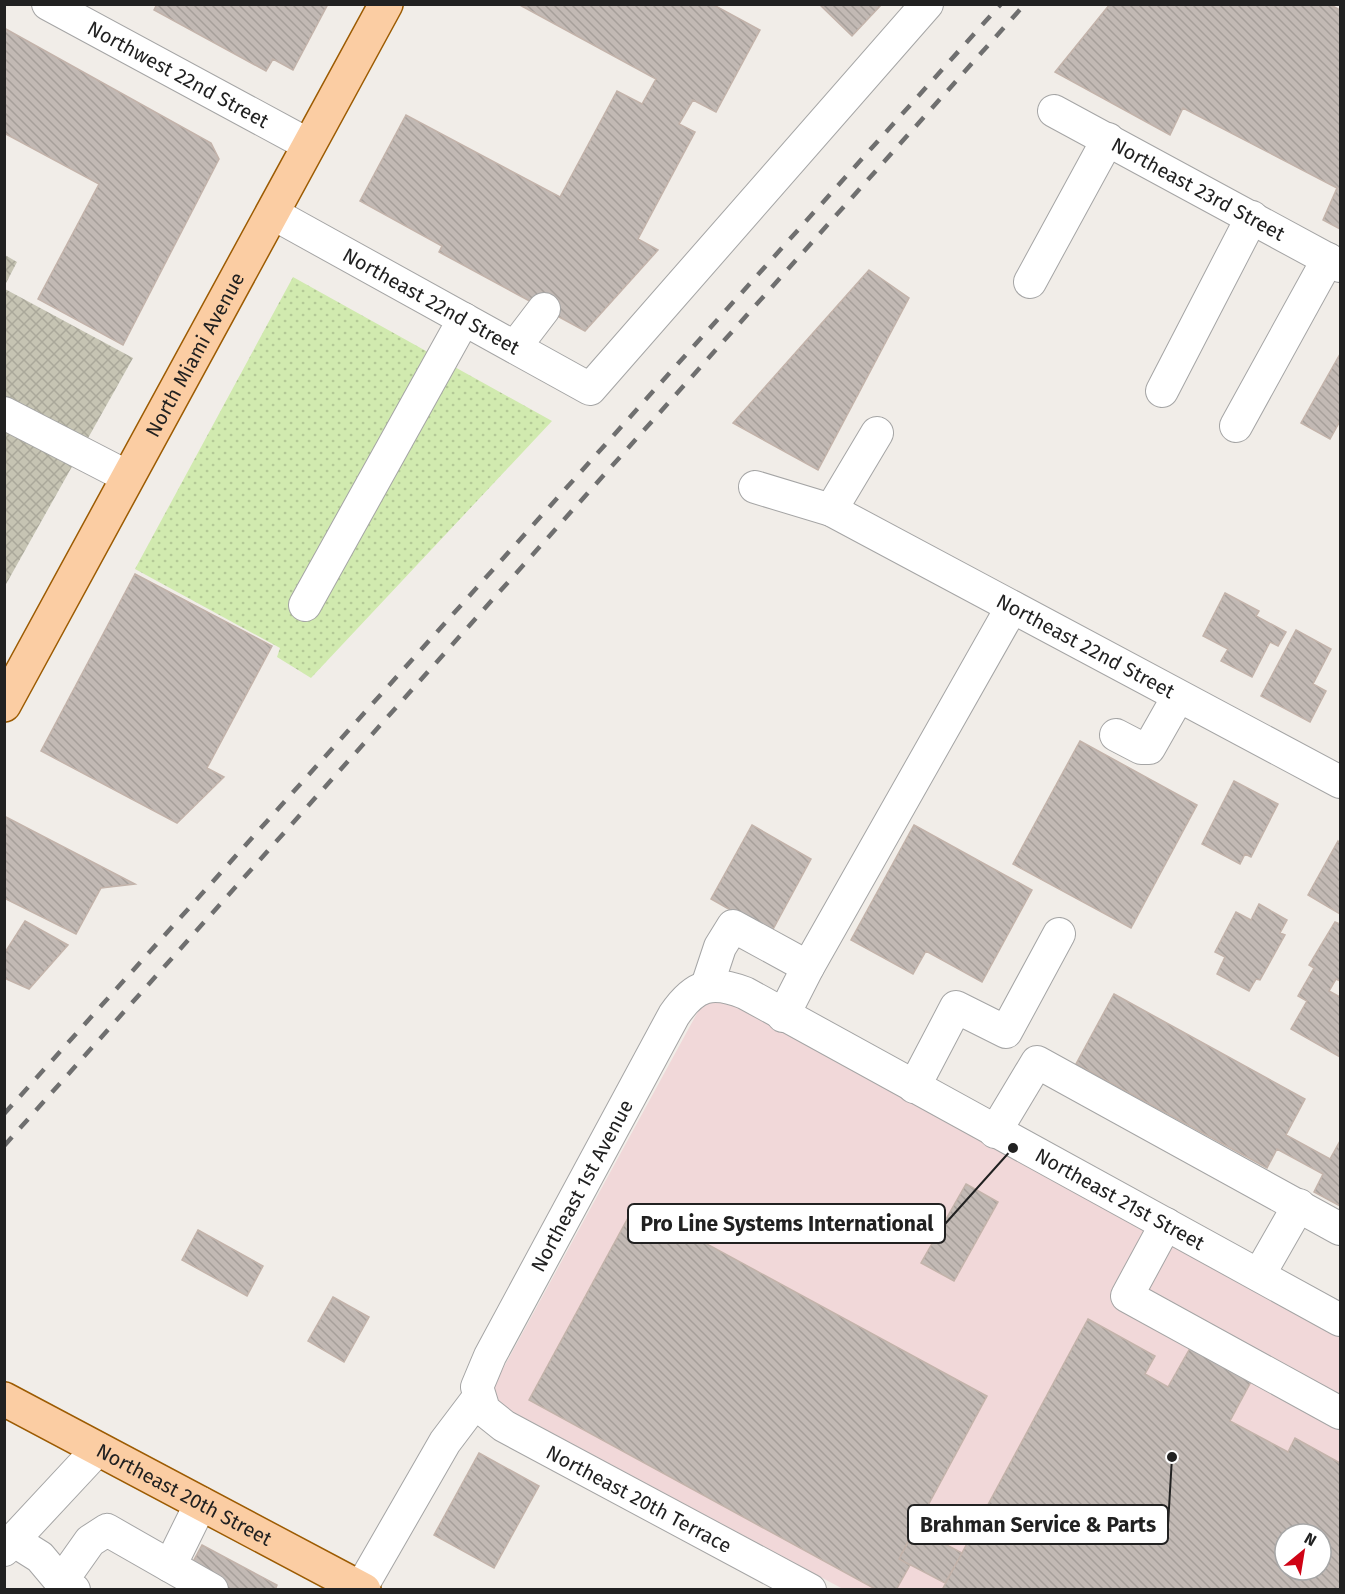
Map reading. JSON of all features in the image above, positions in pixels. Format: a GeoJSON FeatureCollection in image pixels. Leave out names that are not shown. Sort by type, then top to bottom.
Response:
{"type":"FeatureCollection","features":[{"type":"Feature","properties":{"kind":"main road","name":"North Miami Avenue"},"geometry":{"type":"LineString","coordinates":[[4,705],[386,4]]}},
{"type":"Feature","properties":{"kind":"main road","name":"Northeast 20th Street"},"geometry":{"type":"LineString","coordinates":[[8,1407],[98,1449],[362,1589]]}},
{"type":"Feature","properties":{"kind":"street","name":"Northwest 22nd Street"},"geometry":{"type":"LineString","coordinates":[[48,4],[309,145]]}},
{"type":"Feature","properties":{"kind":"street","name":"Northeast 22nd Street"},"geometry":{"type":"LineString","coordinates":[[272,213],[590,389],[927,4]]}},
{"type":"Feature","properties":{"kind":"street","name":"Northeast 23rd Street"},"geometry":{"type":"LineString","coordinates":[[1054,111],[1334,262]]}},
{"type":"Feature","properties":{"kind":"street"},"geometry":{"type":"LineString","coordinates":[[1030,282],[1108,139]]}},
{"type":"Feature","properties":{"kind":"street"},"geometry":{"type":"LineString","coordinates":[[1162,391],[1252,217]]}},
{"type":"Feature","properties":{"kind":"street"},"geometry":{"type":"LineString","coordinates":[[1236,426],[1334,262]]}},
{"type":"Feature","properties":{"kind":"street"},"geometry":{"type":"LineString","coordinates":[[514,347],[544,309]]}},
{"type":"Feature","properties":{"kind":"street"},"geometry":{"type":"LineString","coordinates":[[305,605],[465,319]]}},
{"type":"Feature","properties":{"kind":"street"},"geometry":{"type":"LineString","coordinates":[[7,420],[128,477]]}},
{"type":"Feature","properties":{"kind":"street"},"geometry":{"type":"LineString","coordinates":[[831,510],[877,433]]}},
{"type":"Feature","properties":{"kind":"street","name":"Northeast 22nd Street"},"geometry":{"type":"LineString","coordinates":[[755,487],[831,510],[1341,782]]}},
{"type":"Feature","properties":{"kind":"street"},"geometry":{"type":"LineString","coordinates":[[783,1016],[808,967],[1012,607]]}},
{"type":"Feature","properties":{"kind":"street"},"geometry":{"type":"LineString","coordinates":[[1116,735],[1141,748],[1149,748],[1178,696]]}},
{"type":"Feature","properties":{"kind":"street"},"geometry":{"type":"LineString","coordinates":[[707,986],[720,947],[733,926],[808,967]]}},
{"type":"Feature","properties":{"kind":"street"},"geometry":{"type":"LineString","coordinates":[[914,1087],[956,1007],[1006,1032],[1059,934]]}},
{"type":"Feature","properties":{"kind":"street","name":"Northeast 21st Street"},"geometry":{"type":"LineString","coordinates":[[707,986],[718,985],[738,990],[1341,1320]]}},
{"type":"Feature","properties":{"kind":"street","name":"Northeast 1st Avenue"},"geometry":{"type":"LineString","coordinates":[[479,1397],[477,1387],[482,1372],[674,1015],[694,993],[707,986]]}},
{"type":"Feature","properties":{"kind":"street"},"geometry":{"type":"LineString","coordinates":[[995,1132],[1037,1062],[1341,1229]]}},
{"type":"Feature","properties":{"kind":"street"},"geometry":{"type":"LineString","coordinates":[[1259,1275],[1299,1205]]}},
{"type":"Feature","properties":{"kind":"street"},"geometry":{"type":"LineString","coordinates":[[1166,1224],[1127,1296],[1341,1413]]}},
{"type":"Feature","properties":{"kind":"street"},"geometry":{"type":"LineString","coordinates":[[362,1589],[445,1442],[479,1397]]}},
{"type":"Feature","properties":{"kind":"street","name":"Northeast 20th Terrace"},"geometry":{"type":"LineString","coordinates":[[479,1397],[484,1410],[504,1426],[810,1590]]}},
{"type":"Feature","properties":{"kind":"street"},"geometry":{"type":"LineString","coordinates":[[98,1449],[9,1545],[40,1557],[68,1586],[90,1541],[107,1530],[212,1590]]}},
{"type":"Feature","properties":{"kind":"street"},"geometry":{"type":"LineString","coordinates":[[170,1566],[201,1503]]}},
{"type":"Feature","properties":{"kind":"shaded area"},"geometry":{"type":"Polygon","coordinates":[[[5,255],[17,262],[5,285],[5,255]]]}},
{"type":"Feature","properties":{"kind":"shaded area"},"geometry":{"type":"Polygon","coordinates":[[[5,289],[133,358],[5,586],[5,289]]]}},
{"type":"Feature","properties":{"kind":"shaded area"},"geometry":{"type":"Polygon","coordinates":[[[713,984],[1340,1338],[1340,1589],[843,1589],[487,1398],[713,984]]]}},
{"type":"Feature","properties":{"kind":"green space"},"geometry":{"type":"Polygon","coordinates":[[[293,277],[552,421],[311,678],[277,657],[280,648],[135,569],[293,277]]]}},
{"type":"Feature","properties":{"kind":"building"},"geometry":{"type":"Polygon","coordinates":[[[157,4],[328,4],[293,70],[273,59],[266,71],[154,10],[157,4]]]}},
{"type":"Feature","properties":{"kind":"building"},"geometry":{"type":"Polygon","coordinates":[[[518,4],[712,4],[760,30],[716,112],[693,100],[679,124],[695,132],[638,239],[658,250],[585,331],[439,252],[442,246],[360,201],[406,115],[560,197],[617,91],[642,104],[656,79],[518,4]]]}},
{"type":"Feature","properties":{"kind":"building"},"geometry":{"type":"Polygon","coordinates":[[[819,4],[882,4],[852,36],[819,4]]]}},
{"type":"Feature","properties":{"kind":"building"},"geometry":{"type":"Polygon","coordinates":[[[1110,4],[1329,4],[1340,10],[1340,229],[1323,220],[1337,188],[1183,108],[1170,135],[1055,72],[1110,4]]]}},
{"type":"Feature","properties":{"kind":"building"},"geometry":{"type":"Polygon","coordinates":[[[4,28],[211,143],[219,159],[123,345],[38,299],[99,184],[4,133],[4,28]]]}},
{"type":"Feature","properties":{"kind":"building"},"geometry":{"type":"Polygon","coordinates":[[[869,270],[909,298],[818,470],[733,423],[869,270]]]}},
{"type":"Feature","properties":{"kind":"building"},"geometry":{"type":"Polygon","coordinates":[[[1340,354],[1340,421],[1330,439],[1301,423],[1340,354]]]}},
{"type":"Feature","properties":{"kind":"building"},"geometry":{"type":"Polygon","coordinates":[[[135,574],[272,646],[207,768],[224,777],[177,823],[41,751],[135,574]]]}},
{"type":"Feature","properties":{"kind":"building"},"geometry":{"type":"Polygon","coordinates":[[[1225,593],[1259,611],[1256,616],[1286,632],[1278,646],[1270,642],[1252,677],[1221,661],[1228,649],[1203,636],[1225,593]]]}},
{"type":"Feature","properties":{"kind":"building"},"geometry":{"type":"Polygon","coordinates":[[[1296,630],[1331,649],[1313,684],[1326,691],[1310,722],[1261,696],[1296,630]]]}},
{"type":"Feature","properties":{"kind":"building"},"geometry":{"type":"Polygon","coordinates":[[[1080,741],[1197,805],[1131,928],[1013,864],[1080,741]]]}},
{"type":"Feature","properties":{"kind":"building"},"geometry":{"type":"Polygon","coordinates":[[[1234,781],[1278,804],[1251,857],[1245,854],[1240,864],[1202,844],[1234,781]]]}},
{"type":"Feature","properties":{"kind":"building"},"geometry":{"type":"Polygon","coordinates":[[[4,816],[135,884],[101,888],[76,934],[4,898],[4,816]]]}},
{"type":"Feature","properties":{"kind":"building"},"geometry":{"type":"Polygon","coordinates":[[[752,825],[811,859],[771,933],[711,899],[752,825]]]}},
{"type":"Feature","properties":{"kind":"building"},"geometry":{"type":"Polygon","coordinates":[[[914,825],[1032,890],[982,982],[926,951],[913,974],[851,940],[914,825]]]}},
{"type":"Feature","properties":{"kind":"building"},"geometry":{"type":"Polygon","coordinates":[[[1338,841],[1340,843],[1340,914],[1308,895],[1338,841]]]}},
{"type":"Feature","properties":{"kind":"building"},"geometry":{"type":"Polygon","coordinates":[[[1259,904],[1287,920],[1280,933],[1285,935],[1260,980],[1256,979],[1249,991],[1217,974],[1225,957],[1215,952],[1236,912],[1251,920],[1259,904]]]}},
{"type":"Feature","properties":{"kind":"building"},"geometry":{"type":"Polygon","coordinates":[[[25,921],[68,945],[29,989],[4,978],[4,954],[25,921]]]}},
{"type":"Feature","properties":{"kind":"building"},"geometry":{"type":"Polygon","coordinates":[[[1335,922],[1340,924],[1340,981],[1336,979],[1329,991],[1340,997],[1340,1057],[1291,1029],[1307,1001],[1298,996],[1314,968],[1309,965],[1335,922]]]}},
{"type":"Feature","properties":{"kind":"building"},"geometry":{"type":"Polygon","coordinates":[[[1114,994],[1305,1099],[1286,1135],[1330,1159],[1340,1141],[1340,1206],[1314,1192],[1323,1174],[1277,1149],[1267,1168],[1076,1064],[1114,994]]]}},
{"type":"Feature","properties":{"kind":"building"},"geometry":{"type":"Polygon","coordinates":[[[966,1184],[998,1202],[954,1281],[921,1263],[966,1184]]]}},
{"type":"Feature","properties":{"kind":"building"},"geometry":{"type":"Polygon","coordinates":[[[635,1205],[987,1396],[899,1559],[910,1565],[896,1590],[877,1590],[529,1400],[635,1205]]]}},
{"type":"Feature","properties":{"kind":"building"},"geometry":{"type":"Polygon","coordinates":[[[198,1230],[263,1266],[247,1296],[182,1260],[198,1230]]]}},
{"type":"Feature","properties":{"kind":"building"},"geometry":{"type":"Polygon","coordinates":[[[333,1297],[369,1317],[344,1362],[308,1341],[333,1297]]]}},
{"type":"Feature","properties":{"kind":"building"},"geometry":{"type":"Polygon","coordinates":[[[1088,1319],[1155,1356],[1145,1374],[1168,1387],[1193,1343],[1254,1376],[1230,1421],[1288,1452],[1295,1438],[1340,1463],[1340,1590],[942,1590],[1088,1319]]]}},
{"type":"Feature","properties":{"kind":"building"},"geometry":{"type":"Polygon","coordinates":[[[479,1453],[539,1486],[494,1568],[434,1535],[479,1453]]]}},
{"type":"Feature","properties":{"kind":"building"},"geometry":{"type":"Polygon","coordinates":[[[915,1528],[962,1553],[945,1583],[899,1559],[915,1528]]]}},
{"type":"Feature","properties":{"kind":"building"},"geometry":{"type":"Polygon","coordinates":[[[202,1545],[277,1585],[275,1590],[223,1590],[188,1571],[202,1545]]]}},
{"type":"Feature","properties":{"kind":"railway"},"geometry":{"type":"LineString","coordinates":[[4,1114],[1001,4]]}},
{"type":"Feature","properties":{"kind":"railway"},"geometry":{"type":"LineString","coordinates":[[4,1146],[1025,4]]}},
{"type":"Feature","properties":{"kind":"place","name":"Pro Line Systems International"},"geometry":{"type":"Point","coordinates":[1013,1148]}},
{"type":"Feature","properties":{"kind":"place","name":"Brahman Service & Parts"},"geometry":{"type":"Point","coordinates":[1172,1457]}}]}
